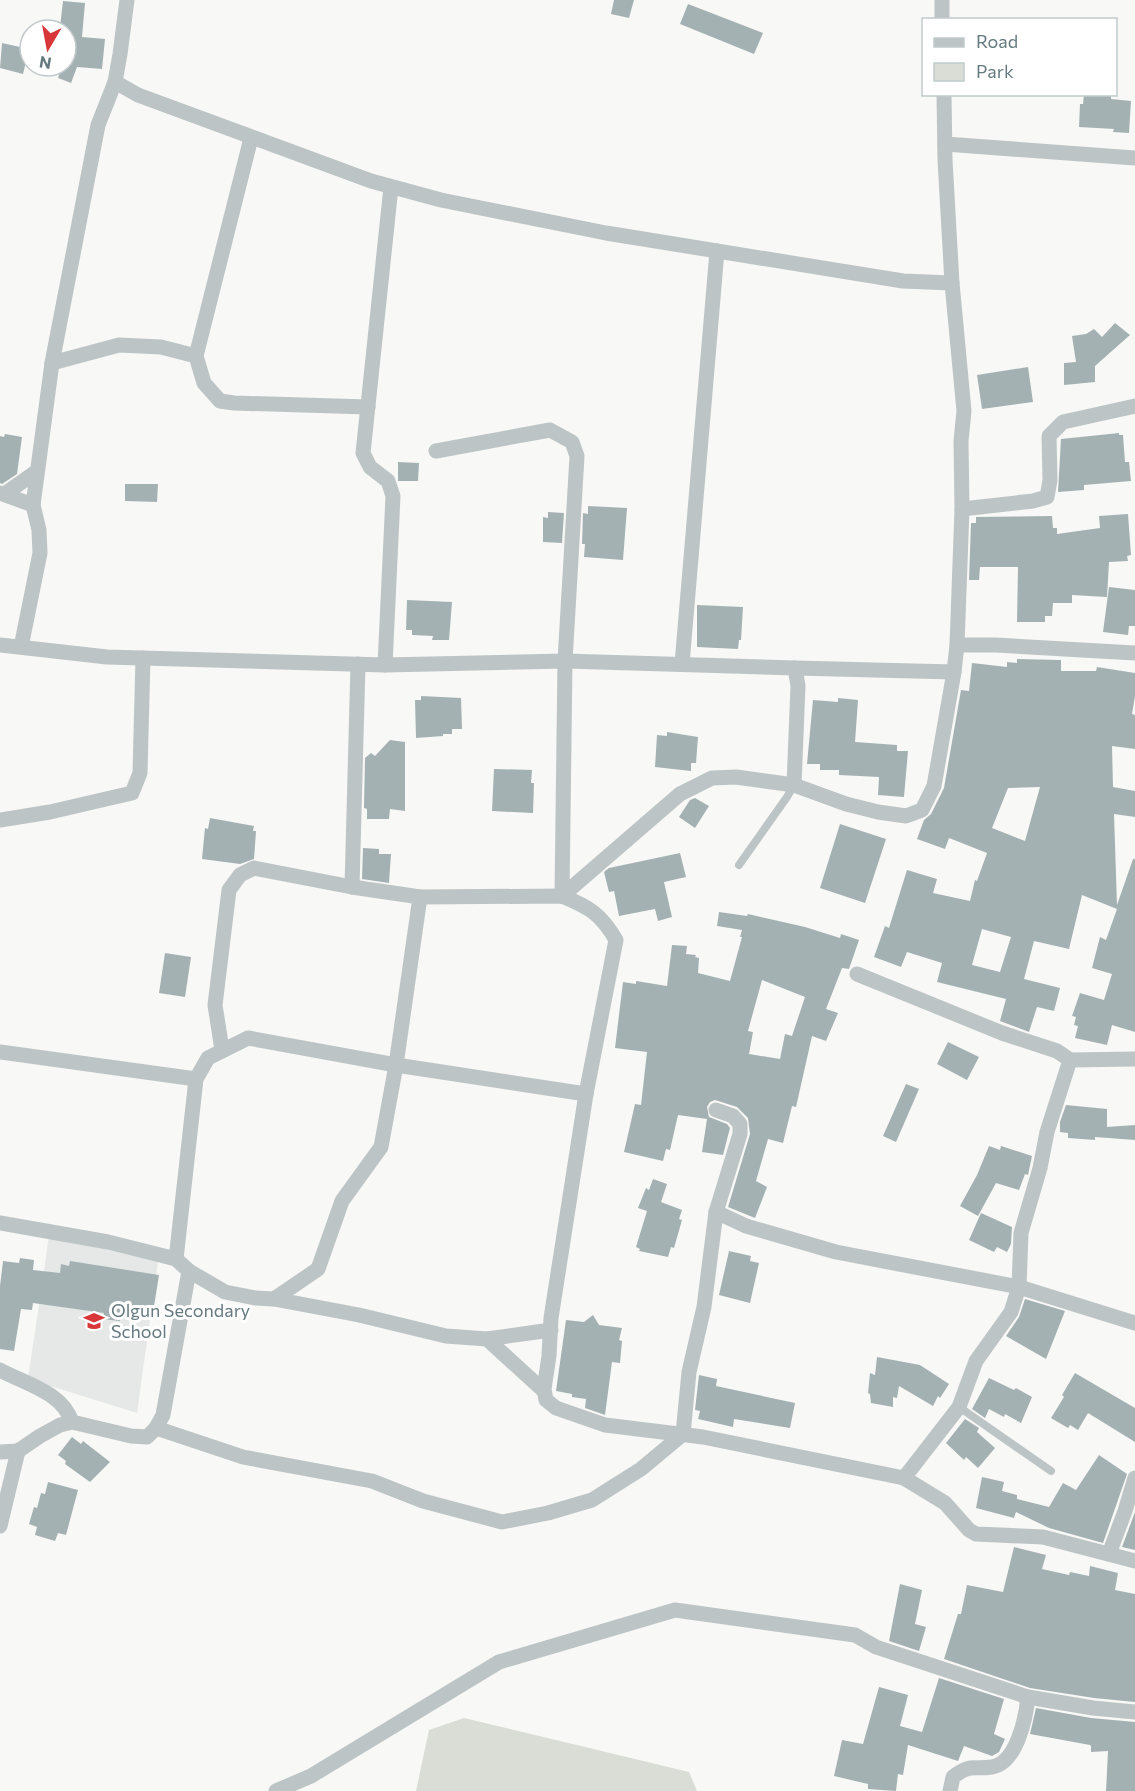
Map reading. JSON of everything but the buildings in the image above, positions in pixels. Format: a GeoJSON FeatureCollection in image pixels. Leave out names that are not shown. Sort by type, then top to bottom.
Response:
{"type":"FeatureCollection","features":[{"type":"Feature","properties":{"kind":"street"},"geometry":{"type":"LineString","coordinates":[[21,647],[40,553],[39,530],[33,505],[52,363],[98,125],[115,82],[127,0]]}},
{"type":"Feature","properties":{"kind":"street"},"geometry":{"type":"LineString","coordinates":[[942,0],[942,18]]}},
{"type":"Feature","properties":{"kind":"street"},"geometry":{"type":"LineString","coordinates":[[115,82],[138,95],[251,138],[391,187],[441,200],[606,233],[903,281],[952,283]]}},
{"type":"Feature","properties":{"kind":"street"},"geometry":{"type":"LineString","coordinates":[[562,896],[680,794],[711,778],[736,777],[794,785],[846,804],[906,816],[922,810],[934,786],[957,645],[962,508],[961,441],[964,411],[952,283],[944,96]]}},
{"type":"Feature","properties":{"kind":"street"},"geometry":{"type":"LineString","coordinates":[[251,138],[196,356],[204,383],[220,401],[368,407]]}},
{"type":"Feature","properties":{"kind":"street"},"geometry":{"type":"LineString","coordinates":[[945,144],[1135,158]]}},
{"type":"Feature","properties":{"kind":"street"},"geometry":{"type":"LineString","coordinates":[[385,665],[393,496],[388,481],[370,467],[363,453],[391,187]]}},
{"type":"Feature","properties":{"kind":"street"},"geometry":{"type":"LineString","coordinates":[[682,664],[717,251]]}},
{"type":"Feature","properties":{"kind":"street"},"geometry":{"type":"LineString","coordinates":[[52,363],[119,345],[161,347],[196,356]]}},
{"type":"Feature","properties":{"kind":"street"},"geometry":{"type":"LineString","coordinates":[[962,508],[1033,501],[1047,496],[1050,480],[1049,436],[1063,422],[1135,406]]}},
{"type":"Feature","properties":{"kind":"street"},"geometry":{"type":"LineString","coordinates":[[436,451],[550,430],[572,442],[578,456],[565,661],[562,896]]}},
{"type":"Feature","properties":{"kind":"street"},"geometry":{"type":"LineString","coordinates":[[3,493],[36,472]]}},
{"type":"Feature","properties":{"kind":"street"},"geometry":{"type":"LineString","coordinates":[[3,493],[33,505]]}},
{"type":"Feature","properties":{"kind":"street"},"geometry":{"type":"LineString","coordinates":[[0,645],[107,657],[385,665],[565,661],[954,672]]}},
{"type":"Feature","properties":{"kind":"street"},"geometry":{"type":"LineString","coordinates":[[957,645],[1135,653]]}},
{"type":"Feature","properties":{"kind":"street"},"geometry":{"type":"LineString","coordinates":[[0,820],[50,812],[132,793],[140,773],[142,658]]}},
{"type":"Feature","properties":{"kind":"street"},"geometry":{"type":"LineString","coordinates":[[352,887],[358,664]]}},
{"type":"Feature","properties":{"kind":"street"},"geometry":{"type":"LineString","coordinates":[[794,785],[798,686],[795,668]]}},
{"type":"Feature","properties":{"kind":"street"},"geometry":{"type":"LineString","coordinates":[[222,1050],[214,1005],[229,890],[240,875],[254,868],[352,887],[420,897],[562,896],[580,904],[605,921],[616,940],[586,1094],[550,1330],[544,1391],[546,1400],[556,1408],[605,1425],[683,1434],[904,1478],[945,1503],[969,1530],[976,1534],[1043,1538],[1135,1561]]}},
{"type":"Feature","properties":{"kind":"street"},"geometry":{"type":"LineString","coordinates":[[274,1299],[318,1269],[342,1201],[381,1147],[396,1065],[420,897]]}},
{"type":"Feature","properties":{"kind":"street"},"geometry":{"type":"LineString","coordinates":[[857,974],[1002,1033],[1057,1051],[1070,1060],[1135,1059]]}},
{"type":"Feature","properties":{"kind":"street"},"geometry":{"type":"LineString","coordinates":[[176,1259],[196,1079],[208,1058],[248,1038],[396,1065],[586,1094]]}},
{"type":"Feature","properties":{"kind":"street"},"geometry":{"type":"LineString","coordinates":[[0,1052],[196,1079]]}},
{"type":"Feature","properties":{"kind":"street"},"geometry":{"type":"LineString","coordinates":[[904,1478],[959,1407],[976,1361],[988,1342],[1007,1320],[1019,1287],[1021,1233],[1040,1168],[1047,1132],[1070,1060]]}},
{"type":"Feature","properties":{"kind":"street"},"geometry":{"type":"LineString","coordinates":[[156,1428],[243,1457],[372,1481],[423,1502],[502,1522],[548,1513],[592,1500],[641,1469],[683,1434],[689,1372],[704,1307],[716,1212],[740,1134],[740,1124],[733,1116],[716,1110]]}},
{"type":"Feature","properties":{"kind":"street"},"geometry":{"type":"LineString","coordinates":[[716,1212],[746,1226],[836,1252],[1019,1287],[1135,1323]]}},
{"type":"Feature","properties":{"kind":"street"},"geometry":{"type":"LineString","coordinates":[[0,1223],[108,1242],[176,1259],[189,1271],[225,1292],[274,1299],[446,1336],[487,1339],[550,1330]]}},
{"type":"Feature","properties":{"kind":"street"},"geometry":{"type":"LineString","coordinates":[[0,1452],[18,1451],[60,1425],[72,1422],[131,1436],[147,1437],[164,1415],[189,1271]]}},
{"type":"Feature","properties":{"kind":"street"},"geometry":{"type":"LineString","coordinates":[[487,1339],[544,1391]]}},
{"type":"Feature","properties":{"kind":"street"},"geometry":{"type":"LineString","coordinates":[[0,1370],[56,1398],[68,1410],[72,1422]]}},
{"type":"Feature","properties":{"kind":"street"},"geometry":{"type":"LineString","coordinates":[[0,1526],[18,1451]]}},
{"type":"Feature","properties":{"kind":"street"},"geometry":{"type":"LineString","coordinates":[[1109,1554],[1135,1478]]}},
{"type":"Feature","properties":{"kind":"street"},"geometry":{"type":"LineString","coordinates":[[276,1791],[311,1776],[499,1662],[675,1610],[855,1635],[876,1647],[1028,1697],[1093,1708],[1135,1712]]}},
{"type":"Feature","properties":{"kind":"street"},"geometry":{"type":"LineString","coordinates":[[950,1791],[953,1777],[964,1768],[995,1767],[1008,1759],[1025,1722],[1028,1697]]}},
{"type":"Feature","properties":{"kind":"lane"},"geometry":{"type":"LineString","coordinates":[[739,865],[794,785]]}},
{"type":"Feature","properties":{"kind":"lane"},"geometry":{"type":"LineString","coordinates":[[959,1407],[1051,1471]]}},
{"type":"Feature","properties":{"kind":"shaded area","name":"Olgun Secondary School"},"geometry":{"type":"Polygon","coordinates":[[[49,1236],[158,1262],[137,1413],[28,1379],[49,1236]]]}},
{"type":"Feature","properties":{"kind":"green space"},"geometry":{"type":"Polygon","coordinates":[[[464,1718],[689,1772],[697,1791],[416,1791],[429,1730],[464,1718]]]}},
{"type":"Feature","properties":{"kind":"place","name":"Olgun Secondary School"},"geometry":{"type":"Point","coordinates":[94,1321]}}]}
